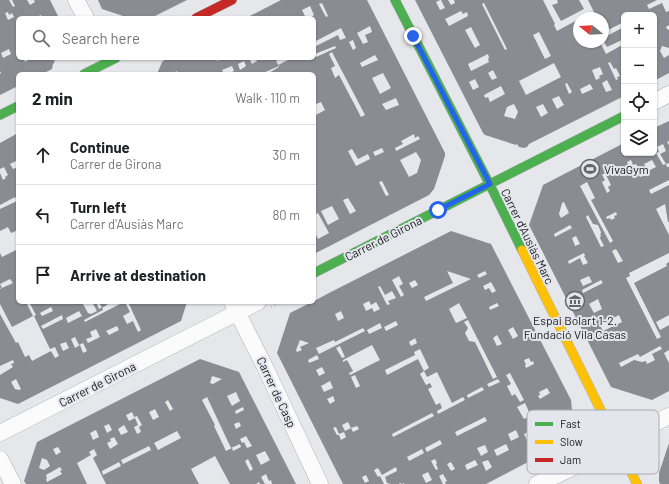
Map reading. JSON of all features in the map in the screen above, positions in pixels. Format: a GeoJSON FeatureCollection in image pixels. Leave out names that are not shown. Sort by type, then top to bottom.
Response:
{"type":"FeatureCollection","features":[{"type":"Feature","properties":{"kind":"street"},"geometry":{"type":"LineString","coordinates":[[76,0],[85,16]]}},
{"type":"Feature","properties":{"kind":"street"},"geometry":{"type":"LineString","coordinates":[[200,16],[232,0]]}},
{"type":"Feature","properties":{"kind":"street","name":"Carrer d'Ausiàs Marc"},"geometry":{"type":"LineString","coordinates":[[395,0],[490,184],[600,410]]}},
{"type":"Feature","properties":{"kind":"street"},"geometry":{"type":"LineString","coordinates":[[89,72],[111,63]]}},
{"type":"Feature","properties":{"kind":"street"},"geometry":{"type":"LineString","coordinates":[[657,100],[669,94]]}},
{"type":"Feature","properties":{"kind":"street"},"geometry":{"type":"LineString","coordinates":[[0,115],[16,107]]}},
{"type":"Feature","properties":{"kind":"street","name":"Carrer de Girona"},"geometry":{"type":"LineString","coordinates":[[316,272],[621,118]]}},
{"type":"Feature","properties":{"kind":"street","name":"Carrer de Girona"},"geometry":{"type":"LineString","coordinates":[[0,433],[234,307],[248,304]]}},
{"type":"Feature","properties":{"kind":"street","name":"Carrer de Casp"},"geometry":{"type":"LineString","coordinates":[[234,307],[265,367],[320,484]]}},
{"type":"Feature","properties":{"kind":"street"},"geometry":{"type":"LineString","coordinates":[[659,421],[669,416]]}},
{"type":"Feature","properties":{"kind":"street"},"geometry":{"type":"LineString","coordinates":[[0,459],[13,484]]}},
{"type":"Feature","properties":{"kind":"street"},"geometry":{"type":"LineString","coordinates":[[538,484],[560,474]]}},
{"type":"Feature","properties":{"kind":"street","name":"Carrer d'Ausiàs Marc"},"geometry":{"type":"LineString","coordinates":[[632,474],[637,484]]}},
{"type":"Feature","properties":{"kind":"building"},"geometry":{"type":"Polygon","coordinates":[[[0,0],[9,0],[13,7],[15,6],[12,0],[27,0],[30,5],[35,2],[34,0],[50,0],[58,16],[16,16],[16,60],[24,60],[25,62],[28,60],[55,60],[52,69],[46,72],[16,72],[16,87],[0,95],[0,0]],[[8,12],[5,13],[8,20],[14,17],[12,13],[9,15],[8,12]],[[9,49],[1,53],[3,58],[11,54],[9,49]]]}},
{"type":"Feature","properties":{"kind":"building"},"geometry":{"type":"Polygon","coordinates":[[[98,0],[187,0],[155,16],[123,16],[102,9],[98,0]]]}},
{"type":"Feature","properties":{"kind":"building"},"geometry":{"type":"Polygon","coordinates":[[[281,0],[367,0],[445,153],[434,189],[429,195],[316,253],[316,234],[318,239],[329,233],[318,213],[316,214],[316,115],[325,110],[321,102],[316,104],[316,72],[270,72],[279,67],[278,65],[288,60],[316,60],[316,57],[336,48],[335,46],[316,54],[316,46],[338,35],[340,40],[346,38],[341,28],[316,41],[316,16],[312,16],[314,15],[310,6],[302,10],[305,16],[250,16],[281,0]],[[322,3],[319,4],[326,17],[328,16],[322,3]],[[370,26],[357,33],[363,44],[368,42],[365,35],[372,32],[370,26]],[[353,40],[349,42],[353,50],[356,48],[353,40]],[[332,52],[329,54],[335,66],[331,68],[335,78],[339,75],[361,117],[365,115],[332,52]],[[375,55],[360,63],[362,67],[378,60],[375,55]],[[383,73],[372,78],[380,94],[391,88],[383,73]],[[396,98],[382,104],[386,110],[399,105],[396,98]],[[414,134],[401,141],[403,144],[395,148],[396,151],[420,139],[418,136],[415,138],[414,134]],[[382,148],[373,152],[375,156],[384,152],[382,148]],[[352,149],[348,151],[356,166],[370,159],[368,154],[358,159],[352,149]],[[416,152],[400,160],[409,177],[417,173],[421,160],[416,152]],[[382,181],[379,182],[386,196],[389,195],[382,181]],[[348,198],[343,200],[350,214],[356,211],[348,198]],[[332,206],[321,211],[328,225],[339,219],[332,206]]]}},
{"type":"Feature","properties":{"kind":"building"},"geometry":{"type":"Polygon","coordinates":[[[415,0],[440,0],[436,2],[440,10],[445,8],[441,0],[448,0],[451,5],[455,3],[454,0],[543,0],[557,31],[573,22],[573,48],[603,48],[606,54],[621,46],[621,98],[529,144],[524,148],[519,147],[517,144],[516,145],[485,135],[415,0]],[[484,3],[482,4],[505,50],[507,49],[484,3]],[[461,11],[445,19],[449,26],[468,16],[467,12],[463,14],[461,11]],[[471,27],[465,30],[475,48],[480,45],[471,27]],[[539,32],[533,35],[545,59],[551,56],[539,32]],[[488,54],[468,64],[471,71],[489,62],[488,54]],[[610,62],[608,63],[616,80],[618,79],[617,77],[620,76],[616,68],[614,69],[610,62]],[[554,63],[519,81],[526,95],[561,77],[554,63]],[[600,67],[592,70],[596,80],[603,74],[600,67]],[[493,70],[488,73],[492,80],[497,78],[493,70]],[[475,79],[469,82],[473,90],[479,87],[475,79]],[[607,80],[602,83],[606,92],[612,90],[607,80]],[[567,83],[565,84],[569,94],[572,92],[567,83]],[[590,84],[580,89],[582,94],[593,89],[590,84]],[[501,86],[484,95],[485,98],[488,97],[490,102],[505,94],[501,86]],[[559,96],[552,99],[557,109],[564,105],[559,96]],[[514,104],[507,107],[504,116],[515,119],[518,112],[514,104]],[[543,104],[536,107],[541,117],[548,113],[543,104]]]}},
{"type":"Feature","properties":{"kind":"building"},"geometry":{"type":"Polygon","coordinates":[[[557,0],[579,0],[584,9],[578,12],[573,12],[573,15],[561,21],[552,5],[558,3],[557,0]]]}},
{"type":"Feature","properties":{"kind":"building"},"geometry":{"type":"Polygon","coordinates":[[[588,0],[657,0],[647,5],[649,9],[662,3],[666,12],[669,11],[669,25],[666,27],[669,30],[669,48],[662,46],[660,51],[664,58],[669,55],[669,73],[657,79],[657,12],[621,12],[621,24],[609,30],[609,12],[594,12],[588,0]]]}},
{"type":"Feature","properties":{"kind":"building"},"geometry":{"type":"Polygon","coordinates":[[[621,29],[621,40],[609,46],[609,35],[621,29]]]}},
{"type":"Feature","properties":{"kind":"building"},"geometry":{"type":"Polygon","coordinates":[[[164,60],[250,60],[252,64],[257,60],[278,60],[276,61],[279,66],[265,72],[232,72],[234,71],[232,66],[222,70],[223,72],[158,72],[162,62],[164,60]],[[244,61],[238,64],[240,70],[246,66],[244,61]]]}},
{"type":"Feature","properties":{"kind":"building"},"geometry":{"type":"Polygon","coordinates":[[[669,121],[669,141],[667,142],[669,145],[669,163],[666,164],[660,154],[666,151],[663,144],[657,147],[657,127],[669,121]]]}},
{"type":"Feature","properties":{"kind":"building"},"geometry":{"type":"Polygon","coordinates":[[[16,134],[16,161],[10,164],[13,169],[16,168],[16,199],[15,197],[0,205],[0,173],[3,180],[8,175],[4,167],[0,169],[0,143],[16,134]]]}},
{"type":"Feature","properties":{"kind":"building"},"geometry":{"type":"Polygon","coordinates":[[[621,145],[621,156],[657,156],[657,155],[663,165],[666,164],[667,167],[669,167],[669,180],[649,190],[651,194],[669,185],[669,222],[665,204],[656,209],[669,235],[669,253],[629,273],[630,276],[626,278],[657,339],[661,337],[634,283],[667,266],[666,264],[669,262],[669,315],[656,322],[660,330],[669,325],[669,350],[664,353],[669,363],[669,391],[652,400],[611,387],[529,225],[543,185],[621,145]],[[631,160],[627,162],[633,174],[637,172],[640,177],[643,176],[636,164],[633,165],[631,160]],[[652,160],[644,164],[648,171],[656,167],[652,160]],[[605,173],[602,175],[605,180],[602,182],[607,193],[610,191],[608,187],[611,185],[605,173]],[[587,182],[580,186],[610,243],[613,241],[591,200],[595,198],[587,182]],[[564,202],[562,203],[559,214],[561,218],[569,213],[564,202]],[[616,212],[606,217],[607,219],[610,218],[611,220],[615,218],[614,216],[617,215],[616,212]],[[588,215],[586,217],[601,247],[604,246],[600,238],[601,232],[598,225],[593,224],[588,215]],[[570,225],[554,234],[555,237],[572,228],[570,225]],[[576,236],[572,238],[575,246],[580,244],[576,236]],[[616,249],[612,251],[618,263],[623,261],[616,249]],[[584,253],[568,261],[569,264],[580,258],[583,265],[588,263],[584,253]],[[589,276],[580,280],[583,286],[592,282],[589,276]],[[601,280],[582,290],[583,293],[603,283],[601,280]],[[598,299],[589,304],[594,313],[602,309],[598,299]],[[619,315],[600,325],[603,331],[622,322],[619,315]],[[660,346],[640,357],[638,354],[619,363],[621,367],[634,360],[642,362],[646,361],[647,364],[655,360],[652,354],[662,349],[660,346]]]}},
{"type":"Feature","properties":{"kind":"building"},"geometry":{"type":"Polygon","coordinates":[[[16,201],[16,231],[11,233],[8,227],[0,231],[0,209],[16,201]]]}},
{"type":"Feature","properties":{"kind":"building"},"geometry":{"type":"Polygon","coordinates":[[[451,231],[491,244],[571,400],[572,410],[528,410],[525,403],[517,407],[524,419],[527,418],[527,432],[524,434],[527,440],[527,463],[486,484],[446,484],[445,482],[447,481],[443,474],[439,476],[443,484],[387,483],[385,477],[397,471],[396,467],[382,475],[378,468],[374,470],[378,477],[380,476],[384,484],[343,484],[277,353],[290,313],[308,304],[316,304],[316,300],[451,231]],[[447,271],[453,283],[424,297],[426,301],[471,279],[447,271]],[[485,271],[477,275],[479,278],[487,274],[485,271]],[[399,276],[392,280],[401,297],[404,295],[399,286],[403,284],[399,276]],[[415,280],[409,283],[412,288],[418,285],[415,280]],[[491,282],[483,286],[485,290],[489,288],[492,293],[496,291],[491,282]],[[380,286],[378,287],[387,305],[390,304],[388,301],[396,298],[392,291],[385,295],[380,286]],[[369,301],[363,304],[366,311],[372,308],[374,312],[380,309],[376,302],[371,305],[369,301]],[[459,303],[449,309],[456,323],[467,318],[459,303]],[[497,303],[489,307],[490,310],[499,306],[497,303]],[[341,311],[335,314],[338,321],[344,318],[341,311]],[[468,320],[464,322],[468,328],[465,333],[469,341],[475,342],[493,379],[497,377],[468,320]],[[396,321],[384,327],[386,331],[398,325],[396,321]],[[380,323],[367,330],[369,334],[382,328],[380,323]],[[513,327],[508,330],[513,339],[518,336],[513,327]],[[363,328],[335,342],[334,340],[316,348],[319,354],[365,331],[363,328]],[[497,335],[493,338],[497,346],[502,344],[497,335]],[[415,338],[409,342],[411,346],[417,343],[415,338]],[[300,340],[296,350],[297,352],[302,350],[300,347],[309,343],[300,340]],[[372,345],[343,360],[343,362],[347,360],[353,371],[349,373],[350,375],[380,360],[372,345]],[[340,346],[336,348],[342,358],[345,357],[340,346]],[[420,349],[414,352],[415,355],[385,370],[387,375],[418,359],[424,371],[429,368],[420,349]],[[317,355],[308,360],[309,363],[319,359],[317,355]],[[529,358],[524,360],[526,368],[534,364],[529,358]],[[322,367],[316,370],[319,376],[325,373],[322,367]],[[424,371],[420,374],[426,385],[430,383],[432,387],[428,389],[436,405],[440,403],[442,408],[437,411],[438,414],[465,400],[463,397],[452,403],[437,372],[427,377],[424,371]],[[510,373],[506,375],[511,384],[507,386],[512,396],[515,394],[520,402],[524,400],[510,373]],[[355,375],[351,377],[356,388],[360,386],[355,375]],[[498,379],[487,384],[489,387],[500,382],[498,379]],[[330,381],[321,386],[324,392],[333,388],[330,381]],[[482,387],[467,395],[468,398],[484,390],[482,387]],[[547,388],[539,392],[540,395],[538,396],[540,399],[550,393],[547,388]],[[333,396],[327,399],[330,404],[335,401],[333,396]],[[432,413],[392,434],[393,437],[434,416],[432,413]],[[485,417],[455,432],[457,436],[487,421],[485,417]],[[348,422],[342,425],[345,431],[351,428],[348,422]],[[357,426],[351,428],[353,432],[359,429],[357,426]],[[336,427],[333,428],[337,435],[339,435],[341,440],[346,437],[344,432],[339,434],[336,427]],[[516,430],[508,434],[511,441],[519,437],[516,430]],[[440,440],[425,448],[427,452],[442,444],[440,440]],[[506,444],[494,450],[497,456],[509,450],[506,444]],[[485,445],[477,448],[481,456],[488,452],[485,445]],[[422,449],[407,457],[409,461],[424,453],[422,449]],[[435,459],[431,461],[436,470],[438,469],[435,459]],[[475,460],[465,465],[467,470],[478,465],[475,460]],[[488,460],[482,462],[486,471],[492,467],[488,460]],[[451,462],[447,464],[451,471],[455,469],[451,462]],[[428,472],[422,475],[426,483],[432,480],[428,472]],[[366,475],[362,477],[365,483],[369,481],[366,475]]]}},
{"type":"Feature","properties":{"kind":"building"},"geometry":{"type":"Polygon","coordinates":[[[16,250],[16,304],[27,304],[33,316],[12,327],[0,304],[1,289],[0,287],[0,284],[0,253],[2,257],[16,250]],[[10,279],[0,284],[2,288],[13,283],[10,279]]]}},
{"type":"Feature","properties":{"kind":"building"},"geometry":{"type":"Polygon","coordinates":[[[30,304],[83,304],[88,313],[91,314],[97,311],[93,304],[97,304],[99,309],[102,307],[103,310],[84,320],[85,322],[120,304],[126,304],[130,312],[123,316],[127,324],[133,321],[138,332],[141,330],[129,304],[186,304],[181,321],[18,404],[0,398],[0,375],[13,367],[11,364],[14,363],[13,360],[0,366],[0,314],[16,343],[18,342],[25,357],[29,355],[32,361],[51,351],[55,358],[59,356],[55,347],[50,349],[34,316],[36,315],[30,304]],[[51,307],[40,313],[42,316],[53,311],[51,307]],[[79,311],[66,318],[68,323],[82,316],[79,311]],[[62,315],[41,326],[43,329],[63,319],[62,315]],[[117,326],[106,331],[109,335],[119,330],[117,326]],[[96,329],[90,332],[92,337],[86,339],[88,343],[100,337],[96,329]],[[75,337],[71,339],[75,348],[80,345],[83,353],[87,351],[83,343],[79,345],[75,337]],[[66,342],[60,344],[63,351],[69,348],[66,342]],[[16,379],[11,382],[15,389],[21,389],[16,379]]]}},
{"type":"Feature","properties":{"kind":"building"},"geometry":{"type":"Polygon","coordinates":[[[100,304],[107,304],[107,305],[102,308],[100,304]]]}},
{"type":"Feature","properties":{"kind":"building"},"geometry":{"type":"Polygon","coordinates":[[[200,359],[239,372],[296,484],[272,484],[271,480],[269,481],[266,474],[261,477],[265,484],[260,484],[259,482],[256,484],[230,484],[215,456],[191,469],[199,484],[106,484],[93,458],[97,455],[94,449],[89,452],[91,455],[77,463],[87,484],[26,484],[24,481],[37,442],[200,359]],[[212,376],[210,383],[213,384],[222,379],[212,376]],[[236,392],[227,396],[232,406],[240,401],[236,392]],[[207,397],[202,400],[215,425],[214,426],[226,451],[232,448],[233,451],[241,447],[240,444],[231,448],[207,397]],[[168,400],[165,402],[170,411],[173,409],[168,400]],[[243,407],[235,411],[236,414],[244,410],[243,407]],[[155,409],[149,412],[153,420],[159,417],[155,409]],[[132,412],[126,415],[129,421],[135,418],[138,425],[134,427],[137,434],[141,432],[139,427],[142,425],[137,416],[134,417],[132,412]],[[239,422],[234,424],[236,429],[241,426],[239,422]],[[109,424],[104,426],[107,433],[112,430],[109,424]],[[124,425],[118,429],[121,435],[128,432],[124,425]],[[96,430],[90,433],[93,440],[99,437],[96,430]],[[177,431],[154,443],[158,450],[181,438],[177,431]],[[246,436],[240,439],[242,443],[244,442],[247,448],[252,446],[246,436]],[[114,437],[107,443],[110,449],[118,444],[114,437]],[[149,446],[121,460],[123,464],[151,450],[149,446]],[[58,447],[53,449],[56,455],[61,452],[58,447]],[[265,451],[256,455],[261,465],[270,460],[265,451]],[[42,458],[39,468],[44,470],[50,466],[47,460],[42,458]],[[248,459],[245,461],[250,471],[253,469],[248,459]],[[119,462],[102,471],[103,475],[121,466],[119,462]],[[60,467],[46,475],[47,482],[62,474],[60,467]]]}},
{"type":"Feature","properties":{"kind":"building"},"geometry":{"type":"Polygon","coordinates":[[[669,443],[669,484],[660,484],[659,473],[669,443]]]}},
{"type":"Feature","properties":{"kind":"traffic: fast"},"geometry":{"type":"LineString","coordinates":[[395,0],[522,250]]}},
{"type":"Feature","properties":{"kind":"traffic: fast"},"geometry":{"type":"LineString","coordinates":[[88,72],[112,60]]}},
{"type":"Feature","properties":{"kind":"traffic: fast"},"geometry":{"type":"LineString","coordinates":[[0,115],[16,107]]}},
{"type":"Feature","properties":{"kind":"traffic: fast"},"geometry":{"type":"LineString","coordinates":[[316,272],[621,118]]}},
{"type":"Feature","properties":{"kind":"traffic: slow"},"geometry":{"type":"LineString","coordinates":[[522,250],[601,410]]}},
{"type":"Feature","properties":{"kind":"traffic: slow"},"geometry":{"type":"LineString","coordinates":[[632,474],[637,484]]}},
{"type":"Feature","properties":{"kind":"traffic: jam"},"geometry":{"type":"LineString","coordinates":[[200,16],[232,0]]}},
{"type":"Feature","properties":{"kind":"place","name":"VivaGym"},"geometry":{"type":"Point","coordinates":[590,169]}},
{"type":"Feature","properties":{"kind":"place","name":"Espai Bolart 1-2. Fundació Vila Casas"},"geometry":{"type":"Point","coordinates":[575,301]}},
{"type":"Feature","properties":{"kind":"route"},"geometry":{"type":"LineString","coordinates":[[413,36],[490,184],[438,210]]}}]}
